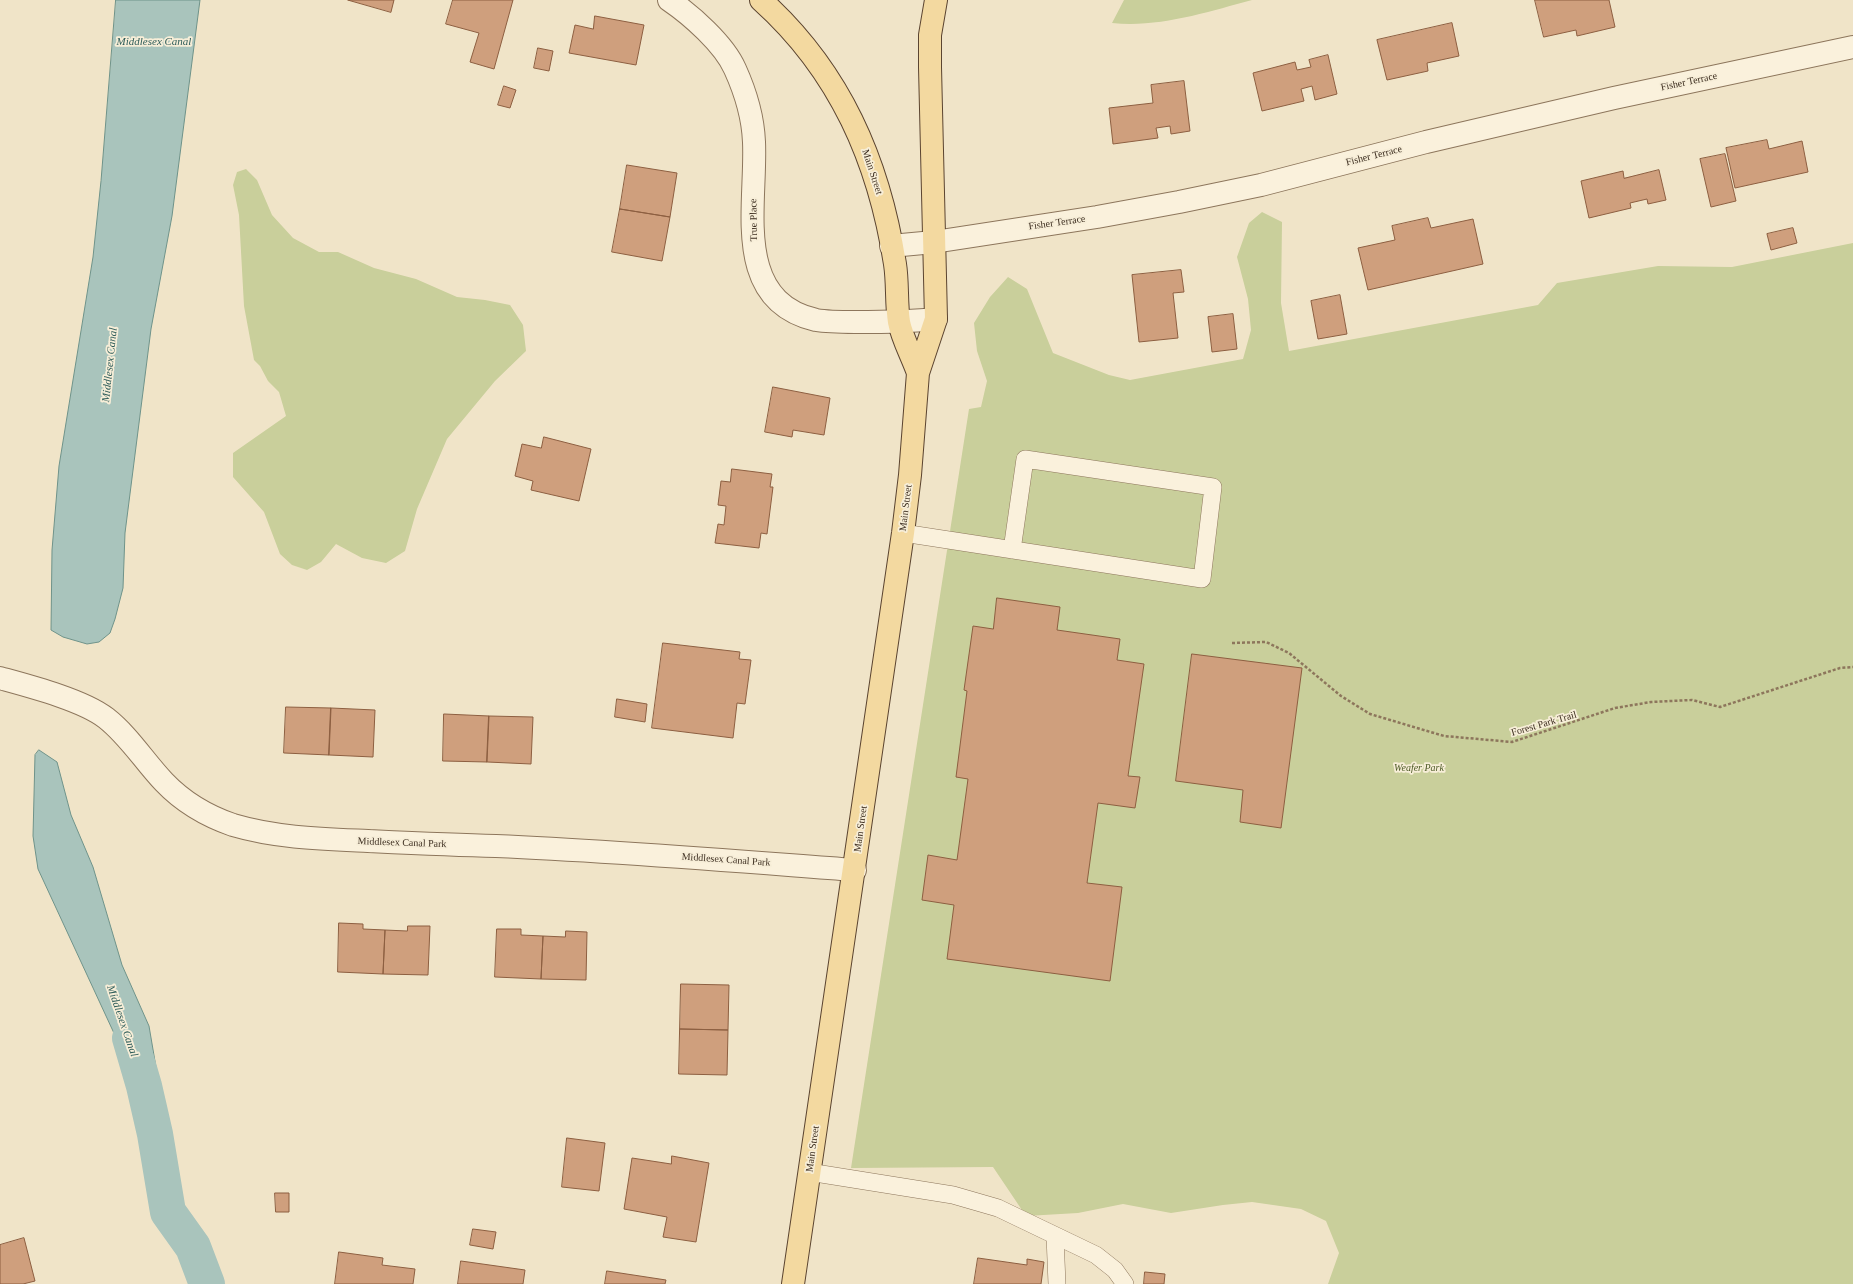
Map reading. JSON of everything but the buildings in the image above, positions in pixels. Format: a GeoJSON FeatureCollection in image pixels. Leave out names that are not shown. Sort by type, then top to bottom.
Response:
{"type":"FeatureCollection","features":[{"type":"Feature","properties":{"kind":"main road","name":"Main Street"},"geometry":{"type":"LineString","coordinates":[[762,0],[789,26],[806,46],[839,95],[855,124],[880,191],[895,265],[899,323],[918,373]]}},
{"type":"Feature","properties":{"kind":"main road","name":"Main Street"},"geometry":{"type":"LineString","coordinates":[[793,1284],[855,870],[910,475],[918,373],[936,320],[930,41],[936,0]]}},
{"type":"Feature","properties":{"kind":"street","name":"True Place"},"geometry":{"type":"LineString","coordinates":[[669,0],[686,13],[726,53],[735,68],[742,87],[749,110],[754,141],[755,250],[760,276],[768,290],[787,307],[816,320],[899,323],[936,320]]}},
{"type":"Feature","properties":{"kind":"street","name":"Fisher Terrace"},"geometry":{"type":"LineString","coordinates":[[891,246],[934,242],[1097,217],[1231,191],[1449,137],[1853,46]]}},
{"type":"Feature","properties":{"kind":"street","name":"Middlesex Canal Park"},"geometry":{"type":"LineString","coordinates":[[0,678],[81,703],[107,718],[127,738],[164,782],[179,796],[200,811],[231,824],[252,830],[327,840],[581,850],[855,870]]}},
{"type":"Feature","properties":{"kind":"lane"},"geometry":{"type":"LineString","coordinates":[[902,533],[1012,550],[1202,579],[1213,488],[1025,460],[1012,550]]}},
{"type":"Feature","properties":{"kind":"lane"},"geometry":{"type":"LineString","coordinates":[[810,1172],[953,1195],[998,1208],[1096,1255],[1116,1270],[1125,1284]]}},
{"type":"Feature","properties":{"kind":"lane"},"geometry":{"type":"LineString","coordinates":[[1055,1236],[1057,1284]]}},
{"type":"Feature","properties":{"kind":"path","name":"Forest Park Trail"},"geometry":{"type":"LineString","coordinates":[[1232,643],[1266,642],[1289,653],[1342,696],[1370,714],[1444,736],[1512,742],[1616,708],[1651,702],[1692,700],[1720,707],[1840,668],[1853,667]]}},
{"type":"Feature","properties":{"kind":"green space"},"geometry":{"type":"Polygon","coordinates":[[[1124,0],[1252,0],[1200,14],[1165,21],[1130,24],[1112,23],[1124,0]]]}},
{"type":"Feature","properties":{"kind":"green space"},"geometry":{"type":"Polygon","coordinates":[[[246,169],[257,180],[272,215],[293,238],[319,252],[338,252],[374,268],[416,279],[457,297],[485,300],[510,305],[523,325],[526,351],[495,381],[447,439],[417,509],[405,551],[386,563],[362,558],[336,544],[321,562],[307,570],[292,565],[280,554],[264,512],[233,477],[233,453],[286,416],[279,392],[268,381],[260,366],[254,360],[244,306],[239,215],[233,185],[237,172],[246,169]]]}},
{"type":"Feature","properties":{"kind":"green space","name":"Weafer Park"},"geometry":{"type":"Polygon","coordinates":[[[1262,212],[1282,222],[1281,303],[1289,351],[1538,305],[1557,283],[1658,266],[1732,267],[1853,243],[1853,1284],[1328,1284],[1339,1253],[1326,1221],[1301,1209],[1252,1202],[1171,1213],[1123,1204],[1078,1213],[1026,1216],[993,1167],[851,1168],[969,409],[981,407],[987,381],[977,351],[974,323],[990,297],[1008,277],[1027,289],[1053,353],[1109,375],[1130,380],[1243,359],[1251,330],[1248,299],[1237,257],[1249,223],[1262,212]]]}},
{"type":"Feature","properties":{"kind":"water","name":"Middlesex Canal"},"geometry":{"type":"Polygon","coordinates":[[[116,0],[200,0],[172,216],[151,329],[125,533],[123,588],[110,633],[99,642],[87,644],[63,637],[51,630],[52,550],[59,466],[93,257],[116,0]]]}},
{"type":"Feature","properties":{"kind":"water","name":"Middlesex Canal"},"geometry":{"type":"Polygon","coordinates":[[[39,750],[57,762],[71,815],[93,867],[122,965],[149,1026],[157,1073],[154,1082],[144,1086],[125,1057],[38,869],[33,836],[35,755],[39,750]]]}},
{"type":"Feature","properties":{"kind":"waterway","name":"Middlesex Canal"},"geometry":{"type":"LineString","coordinates":[[130,1038],[144,1086],[155,1134],[168,1212],[193,1247],[207,1284]]}}]}
